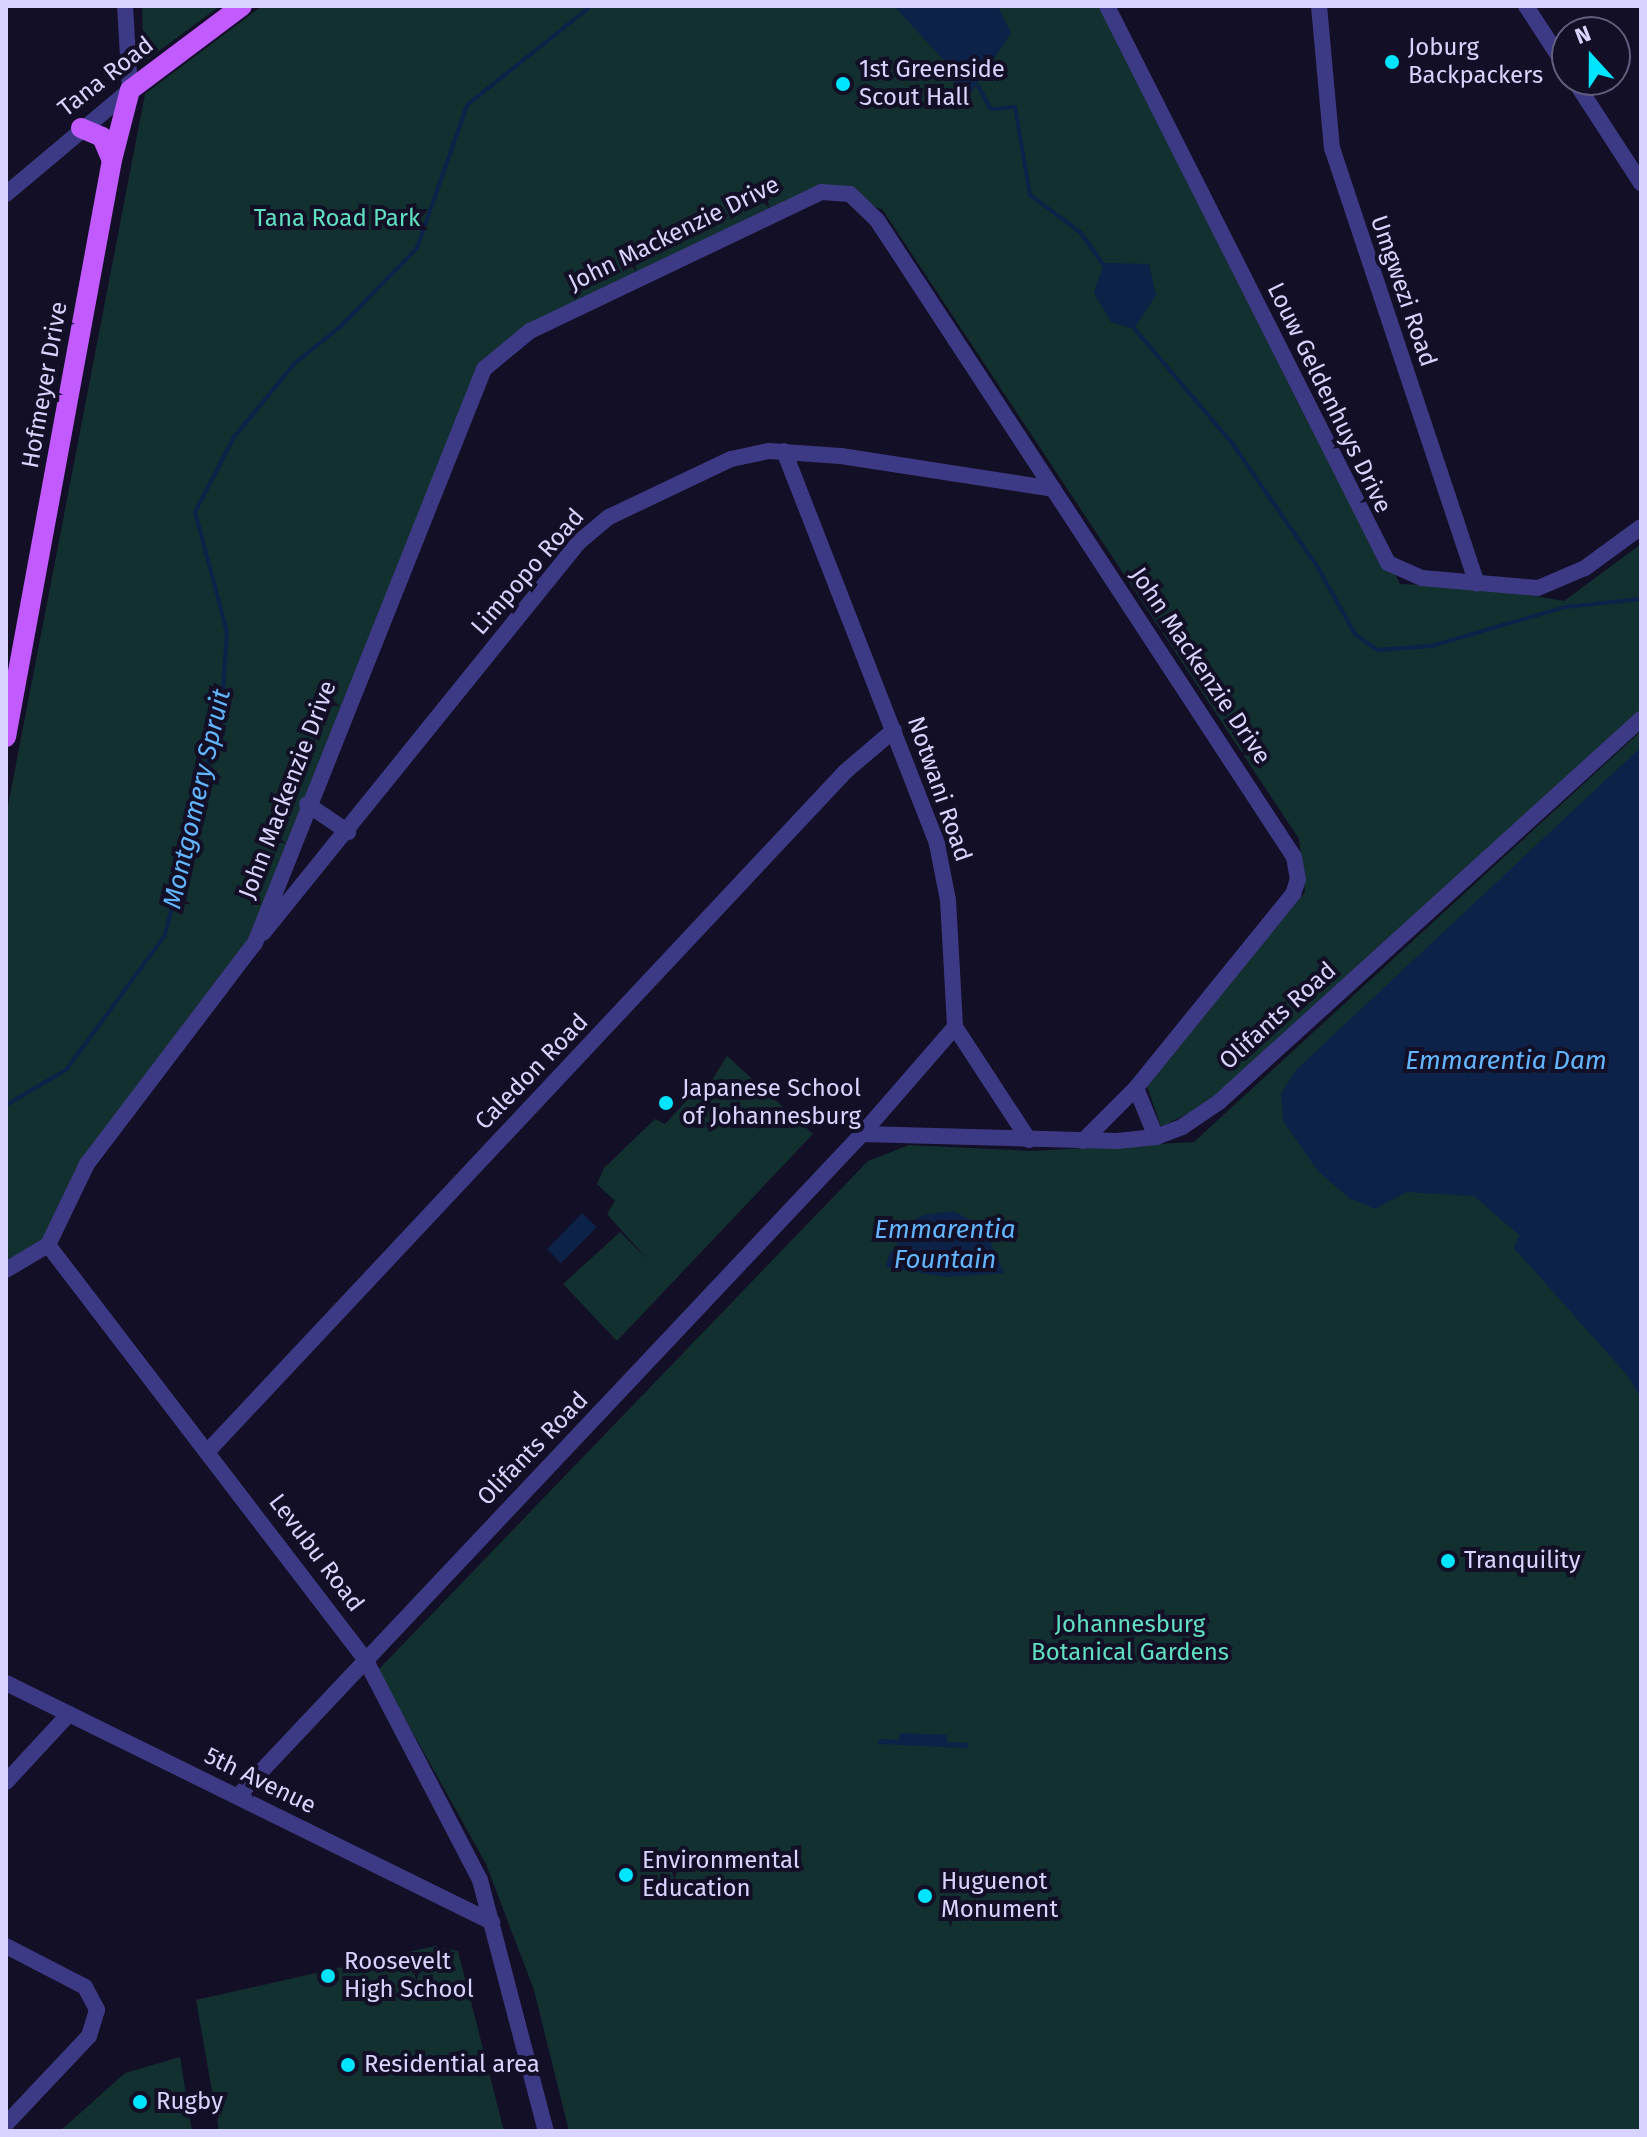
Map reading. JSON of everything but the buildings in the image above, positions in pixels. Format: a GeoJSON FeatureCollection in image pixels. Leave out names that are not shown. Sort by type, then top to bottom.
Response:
{"type":"FeatureCollection","features":[{"type":"Feature","properties":{"kind":"main road","name":"Tana Road"},"geometry":{"type":"LineString","coordinates":[[130,90],[242,6]]}},
{"type":"Feature","properties":{"kind":"main road","name":"Hofmeyer Drive"},"geometry":{"type":"LineString","coordinates":[[6,737],[12,668],[112,160],[130,90]]}},
{"type":"Feature","properties":{"kind":"main road"},"geometry":{"type":"LineString","coordinates":[[81,128],[102,137],[112,160]]}},
{"type":"Feature","properties":{"kind":"street"},"geometry":{"type":"LineString","coordinates":[[125,6],[130,90]]}},
{"type":"Feature","properties":{"kind":"street","name":"Louw Geldenhuys Drive"},"geometry":{"type":"LineString","coordinates":[[1107,6],[1379,552],[1405,574],[1521,589],[1557,582],[1641,527]]}},
{"type":"Feature","properties":{"kind":"street","name":"Umgwezi Road"},"geometry":{"type":"LineString","coordinates":[[1319,6],[1332,148],[1477,583]]}},
{"type":"Feature","properties":{"kind":"street"},"geometry":{"type":"LineString","coordinates":[[1526,6],[1551,44]]}},
{"type":"Feature","properties":{"kind":"street","name":"Tana Road"},"geometry":{"type":"LineString","coordinates":[[6,194],[130,90]]}},
{"type":"Feature","properties":{"kind":"street"},"geometry":{"type":"LineString","coordinates":[[1584,96],[1641,183]]}},
{"type":"Feature","properties":{"kind":"street","name":"John Mackenzie Drive"},"geometry":{"type":"LineString","coordinates":[[48,1245],[87,1164],[255,943],[307,804],[484,369],[530,331],[808,197],[846,192],[877,220],[1283,833],[1297,871],[1293,894],[1136,1088],[1083,1141]]}},
{"type":"Feature","properties":{"kind":"street","name":"Limpopo Road"},"geometry":{"type":"LineString","coordinates":[[255,943],[589,531],[731,459],[784,451],[1053,489]]}},
{"type":"Feature","properties":{"kind":"street","name":"Notwani Road"},"geometry":{"type":"LineString","coordinates":[[784,451],[894,730],[944,873],[955,1027],[1029,1140]]}},
{"type":"Feature","properties":{"kind":"street","name":"Olifants Road"},"geometry":{"type":"LineString","coordinates":[[862,1134],[1083,1141],[1156,1137],[1219,1102],[1641,719]]}},
{"type":"Feature","properties":{"kind":"street","name":"Caledon Road"},"geometry":{"type":"LineString","coordinates":[[208,1451],[852,765],[894,730]]}},
{"type":"Feature","properties":{"kind":"street"},"geometry":{"type":"LineString","coordinates":[[307,804],[348,832]]}},
{"type":"Feature","properties":{"kind":"street","name":"Olifants Road"},"geometry":{"type":"LineString","coordinates":[[238,1796],[862,1134],[955,1027]]}},
{"type":"Feature","properties":{"kind":"street"},"geometry":{"type":"LineString","coordinates":[[1136,1088],[1156,1137]]}},
{"type":"Feature","properties":{"kind":"street"},"geometry":{"type":"LineString","coordinates":[[6,1270],[48,1245]]}},
{"type":"Feature","properties":{"kind":"street","name":"Levubu Road"},"geometry":{"type":"LineString","coordinates":[[48,1245],[365,1659],[468,1854],[492,1922],[546,2131]]}},
{"type":"Feature","properties":{"kind":"street","name":"5th Avenue"},"geometry":{"type":"LineString","coordinates":[[6,1683],[492,1922]]}},
{"type":"Feature","properties":{"kind":"street"},"geometry":{"type":"LineString","coordinates":[[6,1782],[69,1714]]}},
{"type":"Feature","properties":{"kind":"street"},"geometry":{"type":"LineString","coordinates":[[6,1946],[76,1981],[95,2002],[89,2036],[6,2124]]}},
{"type":"Feature","properties":{"kind":"green space"},"geometry":{"type":"Polygon","coordinates":[[[142,6],[220,6],[144,62],[142,6]]]}},
{"type":"Feature","properties":{"kind":"green space","name":"Tana Road Park"},"geometry":{"type":"Polygon","coordinates":[[[262,6],[1111,6],[1400,584],[1480,587],[1564,601],[1641,544],[1641,709],[1207,1104],[1161,1127],[1146,1083],[1305,892],[1299,839],[882,209],[827,196],[526,336],[485,372],[261,942],[95,1142],[45,1243],[6,1261],[6,816],[145,94],[262,6]]]}},
{"type":"Feature","properties":{"kind":"green space","name":"Johannesburg Botanical Gardens"},"geometry":{"type":"Polygon","coordinates":[[[1641,731],[1641,2131],[569,2131],[534,1990],[486,1864],[378,1670],[868,1161],[909,1145],[1032,1151],[1194,1142],[1641,731]]]}},
{"type":"Feature","properties":{"kind":"green space"},"geometry":{"type":"Polygon","coordinates":[[[727,1056],[813,1134],[617,1341],[563,1284],[620,1232],[648,1260],[607,1214],[615,1201],[597,1184],[604,1168],[655,1119],[665,1124],[689,1098],[701,1097],[727,1056]]]}},
{"type":"Feature","properties":{"kind":"green space","name":"Residential area"},"geometry":{"type":"Polygon","coordinates":[[[435,1946],[458,1951],[504,2131],[219,2131],[196,2000],[435,1946]]]}},
{"type":"Feature","properties":{"kind":"green space","name":"Rugby"},"geometry":{"type":"Polygon","coordinates":[[[180,2057],[192,2131],[60,2131],[125,2073],[180,2057]]]}},
{"type":"Feature","properties":{"kind":"water"},"geometry":{"type":"Polygon","coordinates":[[[894,6],[998,6],[1011,33],[962,106],[950,67],[894,6]]]}},
{"type":"Feature","properties":{"kind":"water"},"geometry":{"type":"Polygon","coordinates":[[[1104,263],[1149,264],[1156,295],[1134,329],[1111,322],[1094,293],[1104,263]]]}},
{"type":"Feature","properties":{"kind":"water","name":"Emmarentia Dam"},"geometry":{"type":"Polygon","coordinates":[[[1641,747],[1641,1398],[1627,1375],[1514,1248],[1519,1235],[1474,1196],[1407,1192],[1375,1209],[1349,1198],[1318,1171],[1283,1121],[1281,1093],[1297,1069],[1641,747]]]}},
{"type":"Feature","properties":{"kind":"water","name":"Emmarentia Fountain"},"geometry":{"type":"Polygon","coordinates":[[[953,1211],[993,1231],[988,1237],[1004,1273],[945,1277],[886,1267],[889,1254],[907,1233],[903,1226],[923,1215],[953,1211]]]}},
{"type":"Feature","properties":{"kind":"water"},"geometry":{"type":"Polygon","coordinates":[[[582,1213],[597,1227],[561,1263],[547,1249],[582,1213]]]}},
{"type":"Feature","properties":{"kind":"water"},"geometry":{"type":"Polygon","coordinates":[[[900,1733],[947,1735],[947,1742],[968,1743],[968,1748],[878,1744],[879,1739],[899,1740],[900,1733]]]}},
{"type":"Feature","properties":{"kind":"waterway","name":"Montgomery Spruit"},"geometry":{"type":"LineString","coordinates":[[6,1105],[66,1070],[165,935],[222,705],[227,632],[195,512],[234,437],[295,363],[341,326],[417,248],[467,105],[591,6]]}},
{"type":"Feature","properties":{"kind":"waterway"},"geometry":{"type":"LineString","coordinates":[[978,86],[991,109],[1015,107],[1030,195],[1080,232],[1106,268]]}},
{"type":"Feature","properties":{"kind":"waterway"},"geometry":{"type":"LineString","coordinates":[[1133,327],[1232,443],[1317,566],[1355,634],[1377,650],[1431,646],[1565,607],[1641,599]]}},
{"type":"Feature","properties":{"kind":"place","name":"Joburg Backpackers"},"geometry":{"type":"Point","coordinates":[1392,62]}},
{"type":"Feature","properties":{"kind":"place","name":"1st Greenside Scout Hall"},"geometry":{"type":"Point","coordinates":[843,84]}},
{"type":"Feature","properties":{"kind":"place","name":"Japanese School of Johannesburg"},"geometry":{"type":"Point","coordinates":[666,1103]}},
{"type":"Feature","properties":{"kind":"place","name":"Tranquility"},"geometry":{"type":"Point","coordinates":[1448,1561]}},
{"type":"Feature","properties":{"kind":"place","name":"Environmental Education"},"geometry":{"type":"Point","coordinates":[626,1875]}},
{"type":"Feature","properties":{"kind":"place","name":"Huguenot Monument"},"geometry":{"type":"Point","coordinates":[925,1896]}},
{"type":"Feature","properties":{"kind":"place","name":"Roosevelt High School"},"geometry":{"type":"Point","coordinates":[328,1976]}},
{"type":"Feature","properties":{"kind":"place","name":"Residential area"},"geometry":{"type":"Point","coordinates":[348,2065]}},
{"type":"Feature","properties":{"kind":"place","name":"Rugby"},"geometry":{"type":"Point","coordinates":[140,2102]}}]}
